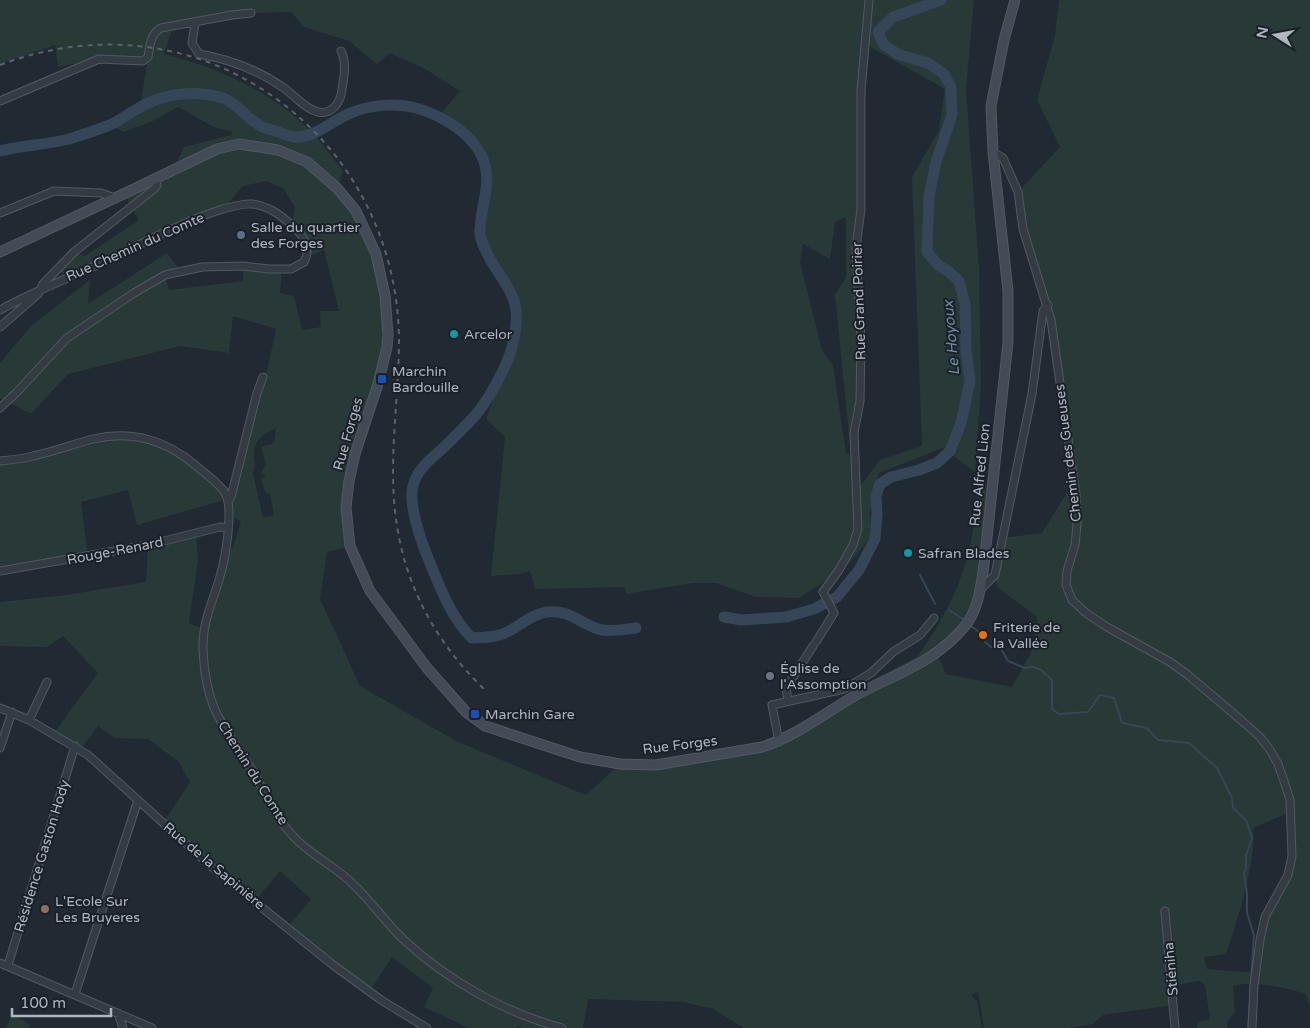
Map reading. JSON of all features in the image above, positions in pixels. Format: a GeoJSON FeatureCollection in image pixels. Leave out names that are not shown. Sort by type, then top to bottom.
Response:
{"type":"FeatureCollection","features":[{"type":"Feature","properties":{"kind":"main road","name":"Rue Alfred Lion"},"geometry":{"type":"LineString","coordinates":[[779,742],[855,696],[937,654],[967,624],[981,589],[1008,342],[1008,290],[993,152],[992,106],[1004,40],[1015,0]]}},
{"type":"Feature","properties":{"kind":"main road","name":"Rue Forges"},"geometry":{"type":"LineString","coordinates":[[0,252],[217,149],[239,144],[278,150],[307,162],[337,188],[356,211],[370,239],[381,274],[385,295],[388,335],[385,359],[355,454],[349,481],[346,507],[350,546],[370,591],[427,668],[466,712],[485,726],[580,757],[620,764],[656,765],[762,748],[779,742]]}},
{"type":"Feature","properties":{"kind":"street","name":"Rue Grand Poirier"},"geometry":{"type":"LineString","coordinates":[[788,701],[786,688],[834,613],[823,592],[839,570],[853,545],[858,529],[854,434],[860,400],[862,364],[856,248],[861,209],[861,91],[869,0]]}},
{"type":"Feature","properties":{"kind":"street"},"geometry":{"type":"LineString","coordinates":[[0,102],[99,59],[143,61],[148,57],[151,40],[155,32],[161,28],[251,13]]}},
{"type":"Feature","properties":{"kind":"street"},"geometry":{"type":"LineString","coordinates":[[195,23],[192,43],[199,54],[224,58],[265,76],[317,112],[328,112],[335,107],[342,96],[345,70],[344,57],[341,51]]}},
{"type":"Feature","properties":{"kind":"street","name":"Chemin des Gueuses"},"geometry":{"type":"LineString","coordinates":[[993,152],[1003,158],[1018,192],[1023,228],[1048,305],[1076,495],[1077,525],[1075,545],[1067,571],[1066,585],[1072,600],[1086,613],[1107,627],[1153,651],[1176,666],[1242,720],[1260,737],[1270,750],[1278,764],[1290,800],[1292,856],[1288,875],[1265,917],[1254,985],[1252,1028]]}},
{"type":"Feature","properties":{"kind":"street"},"geometry":{"type":"LineString","coordinates":[[0,327],[38,294],[43,284],[74,252],[154,189],[157,185],[155,179]]}},
{"type":"Feature","properties":{"kind":"street"},"geometry":{"type":"LineString","coordinates":[[0,213],[54,191],[101,193],[115,198]]}},
{"type":"Feature","properties":{"kind":"street","name":"Rue Chemin du Comte"},"geometry":{"type":"LineString","coordinates":[[0,310],[29,294],[97,265],[162,232],[213,212],[242,205],[252,204],[268,208],[282,216],[303,238],[308,250],[304,262],[291,269],[243,266],[202,267],[165,275],[134,293],[67,338],[0,408]]}},
{"type":"Feature","properties":{"kind":"street","name":"Chemin des Gueuses"},"geometry":{"type":"LineString","coordinates":[[981,589],[995,575],[1032,394],[1043,311],[1048,305]]}},
{"type":"Feature","properties":{"kind":"street"},"geometry":{"type":"LineString","coordinates":[[228,502],[232,497],[250,421],[263,377]]}},
{"type":"Feature","properties":{"kind":"street"},"geometry":{"type":"LineString","coordinates":[[0,461],[34,456],[94,439],[118,435],[158,442],[172,448],[212,479],[224,492],[228,502],[228,528]]}},
{"type":"Feature","properties":{"kind":"street","name":"Rouge-Renard"},"geometry":{"type":"LineString","coordinates":[[0,571],[148,546],[220,527],[228,528]]}},
{"type":"Feature","properties":{"kind":"street","name":"Chemin du Comte"},"geometry":{"type":"LineString","coordinates":[[228,528],[219,579],[203,629],[207,687],[217,714],[242,752],[274,810],[293,836],[343,874],[365,895],[402,938],[434,966],[470,989],[532,1018],[562,1028]]}},
{"type":"Feature","properties":{"kind":"street"},"geometry":{"type":"LineString","coordinates":[[779,742],[772,705],[844,690],[871,674],[894,652],[920,635],[934,618]]}},
{"type":"Feature","properties":{"kind":"street"},"geometry":{"type":"LineString","coordinates":[[29,720],[47,682]]}},
{"type":"Feature","properties":{"kind":"street","name":"Rue de la Sapinière"},"geometry":{"type":"LineString","coordinates":[[0,708],[29,720],[88,755],[213,868],[333,966],[387,1004],[427,1028]]}},
{"type":"Feature","properties":{"kind":"street"},"geometry":{"type":"LineString","coordinates":[[0,748],[12,712]]}},
{"type":"Feature","properties":{"kind":"street","name":"Résidence Gaston Hody"},"geometry":{"type":"LineString","coordinates":[[8,965],[75,746]]}},
{"type":"Feature","properties":{"kind":"street"},"geometry":{"type":"LineString","coordinates":[[75,994],[138,800]]}},
{"type":"Feature","properties":{"kind":"street","name":"Stiéniha"},"geometry":{"type":"LineString","coordinates":[[1165,911],[1175,1028]]}},
{"type":"Feature","properties":{"kind":"street"},"geometry":{"type":"LineString","coordinates":[[0,963],[152,1028]]}},
{"type":"Feature","properties":{"kind":"street"},"geometry":{"type":"LineString","coordinates":[[118,1013],[123,1028]]}},
{"type":"Feature","properties":{"kind":"shaded area"},"geometry":{"type":"Polygon","coordinates":[[[0,0],[974,0],[966,90],[979,267],[981,384],[975,472],[943,448],[879,473],[871,499],[870,538],[845,568],[799,598],[756,597],[716,583],[693,583],[626,594],[625,587],[535,589],[530,571],[519,574],[491,576],[505,437],[486,419],[513,343],[517,312],[512,292],[485,250],[480,236],[488,183],[484,161],[465,136],[438,117],[460,91],[425,69],[390,53],[377,64],[349,41],[304,27],[291,12],[251,13],[173,26],[164,54],[230,76],[270,98],[306,127],[322,144],[343,171],[337,188],[356,211],[376,254],[388,335],[349,481],[350,546],[327,552],[320,599],[360,686],[458,742],[586,795],[620,764],[656,765],[779,742],[848,694],[918,656],[939,624],[956,590],[967,560],[975,521],[980,477],[991,491],[973,612],[937,654],[946,674],[1012,687],[1035,645],[1037,617],[997,587],[995,575],[1003,538],[1042,533],[1074,481],[1051,320],[1037,278],[1018,192],[1060,147],[1037,100],[1055,35],[1059,0],[1310,0],[1310,1009],[1306,994],[1270,986],[1241,984],[1233,986],[1235,1012],[1227,1022],[1227,1028],[1197,1028],[1198,1022],[1210,1019],[1205,985],[1199,981],[1173,986],[1174,1005],[1103,1015],[1093,1024],[1070,1028],[984,1028],[978,992],[971,995],[977,1001],[982,1028],[744,1028],[713,1009],[684,1002],[588,999],[583,1028],[521,1028],[518,1026],[516,1028],[468,1028],[424,1007],[433,988],[392,957],[369,992],[287,928],[311,899],[280,871],[255,901],[163,823],[190,782],[178,761],[148,739],[115,738],[98,726],[80,750],[53,734],[98,673],[63,636],[47,647],[0,646],[0,602],[66,595],[146,582],[148,545],[196,534],[198,560],[189,623],[203,629],[225,551],[233,548],[241,522],[229,514],[263,377],[267,371],[276,329],[233,316],[229,353],[180,346],[68,374],[31,414],[0,398],[0,363],[31,326],[90,280],[88,304],[167,253],[181,271],[165,275],[169,290],[243,281],[243,266],[282,269],[280,293],[294,296],[302,330],[321,327],[320,311],[339,311],[324,250],[307,257],[308,250],[291,225],[295,208],[284,189],[267,181],[243,186],[223,209],[71,276],[56,271],[74,252],[85,256],[139,220],[124,194],[173,170],[184,147],[231,135],[233,132],[214,127],[178,107],[151,122],[123,132],[111,125],[140,107],[148,58],[99,59],[58,67],[55,45],[0,64],[0,0]],[[865,44],[858,227],[862,372],[854,433],[856,485],[861,485],[880,460],[922,446],[912,177],[939,130],[945,89],[865,44]],[[846,217],[835,222],[830,259],[803,244],[800,262],[822,350],[833,366],[846,453],[851,456],[835,295],[846,277],[846,217]],[[276,428],[264,434],[256,443],[253,473],[263,518],[274,515],[270,494],[265,492],[261,479],[266,476],[261,473],[266,464],[261,447],[274,443],[276,428]],[[1290,812],[1253,828],[1252,857],[1249,874],[1226,954],[1204,957],[1207,969],[1256,973],[1265,917],[1288,875],[1292,856],[1290,812]]]}},
{"type":"Feature","properties":{"kind":"shaded area"},"geometry":{"type":"Polygon","coordinates":[[[118,435],[172,448],[224,492],[221,501],[137,525],[128,490],[81,502],[88,557],[0,571],[0,461],[118,435]]]}},
{"type":"Feature","properties":{"kind":"shaded area"},"geometry":{"type":"Polygon","coordinates":[[[12,1015],[31,1025],[29,1028],[6,1028],[12,1015]]]}},
{"type":"Feature","properties":{"kind":"waterway","name":"Le Hoyoux"},"geometry":{"type":"LineString","coordinates":[[724,617],[742,620],[786,617],[814,609],[837,597],[859,570],[875,539],[876,496],[880,484],[891,477],[937,463],[950,451],[961,423],[970,381],[966,351],[965,304],[959,281],[938,265],[927,252],[929,196],[936,162],[952,115],[951,87],[944,74],[928,63],[897,54],[883,44],[878,32],[893,17],[941,0]]}},
{"type":"Feature","properties":{"kind":"waterway","name":"Le Hoyoux"},"geometry":{"type":"LineString","coordinates":[[0,151],[69,139],[117,122],[154,101],[181,94],[210,95],[226,99],[261,126],[295,137],[314,133],[353,112],[382,105],[398,105],[423,110],[456,127],[474,144],[481,154],[485,165],[487,183],[480,234],[490,259],[513,297],[516,328],[511,352],[497,383],[485,403],[473,418],[424,465],[415,480],[412,502],[422,542],[446,601],[458,621],[472,638],[493,637],[505,633],[534,616],[547,612],[570,615],[602,630],[615,631],[636,628]]}},
{"type":"Feature","properties":{"kind":"waterway"},"geometry":{"type":"LineString","coordinates":[[920,575],[935,604]]}},
{"type":"Feature","properties":{"kind":"waterway"},"geometry":{"type":"LineString","coordinates":[[949,610],[963,619]]}},
{"type":"Feature","properties":{"kind":"waterway"},"geometry":{"type":"LineString","coordinates":[[971,626],[979,632]]}},
{"type":"Feature","properties":{"kind":"waterway"},"geometry":{"type":"LineString","coordinates":[[985,642],[991,647],[1001,649],[1008,661],[1025,668],[1033,667],[1041,670],[1052,680],[1052,709],[1059,714],[1088,712],[1100,695],[1114,698],[1122,723],[1147,728],[1158,740],[1189,743],[1217,768],[1232,798],[1233,808],[1246,820],[1252,838],[1246,855],[1244,874],[1247,893],[1247,913],[1254,935],[1251,981]]}},
{"type":"Feature","properties":{"kind":"waterway"},"geometry":{"type":"LineString","coordinates":[[1248,1028],[1251,986]]}},
{"type":"Feature","properties":{"kind":"railway"},"geometry":{"type":"LineString","coordinates":[[0,65],[56,49],[85,46],[114,45],[171,51],[200,59],[227,70],[265,91],[298,117],[328,146],[352,180],[372,217],[387,256],[396,297],[399,363],[393,456],[394,503],[397,526],[408,572],[427,615],[439,635],[468,673],[485,690]]}},
{"type":"Feature","properties":{"kind":"place","name":"Salle du quartier des Forges"},"geometry":{"type":"Point","coordinates":[241,235]}},
{"type":"Feature","properties":{"kind":"place","name":"Arcelor"},"geometry":{"type":"Point","coordinates":[454,334]}},
{"type":"Feature","properties":{"kind":"place","name":"Marchin Bardouille"},"geometry":{"type":"Point","coordinates":[382,379]}},
{"type":"Feature","properties":{"kind":"place","name":"Safran Blades"},"geometry":{"type":"Point","coordinates":[908,553]}},
{"type":"Feature","properties":{"kind":"place","name":"Friterie de la Vallée"},"geometry":{"type":"Point","coordinates":[983,635]}},
{"type":"Feature","properties":{"kind":"place","name":"Église de l'Assomption"},"geometry":{"type":"Point","coordinates":[770,676]}},
{"type":"Feature","properties":{"kind":"place","name":"Marchin Gare"},"geometry":{"type":"Point","coordinates":[475,714]}},
{"type":"Feature","properties":{"kind":"place","name":"L'Ecole Sur Les Bruyeres"},"geometry":{"type":"Point","coordinates":[45,909]}}]}
